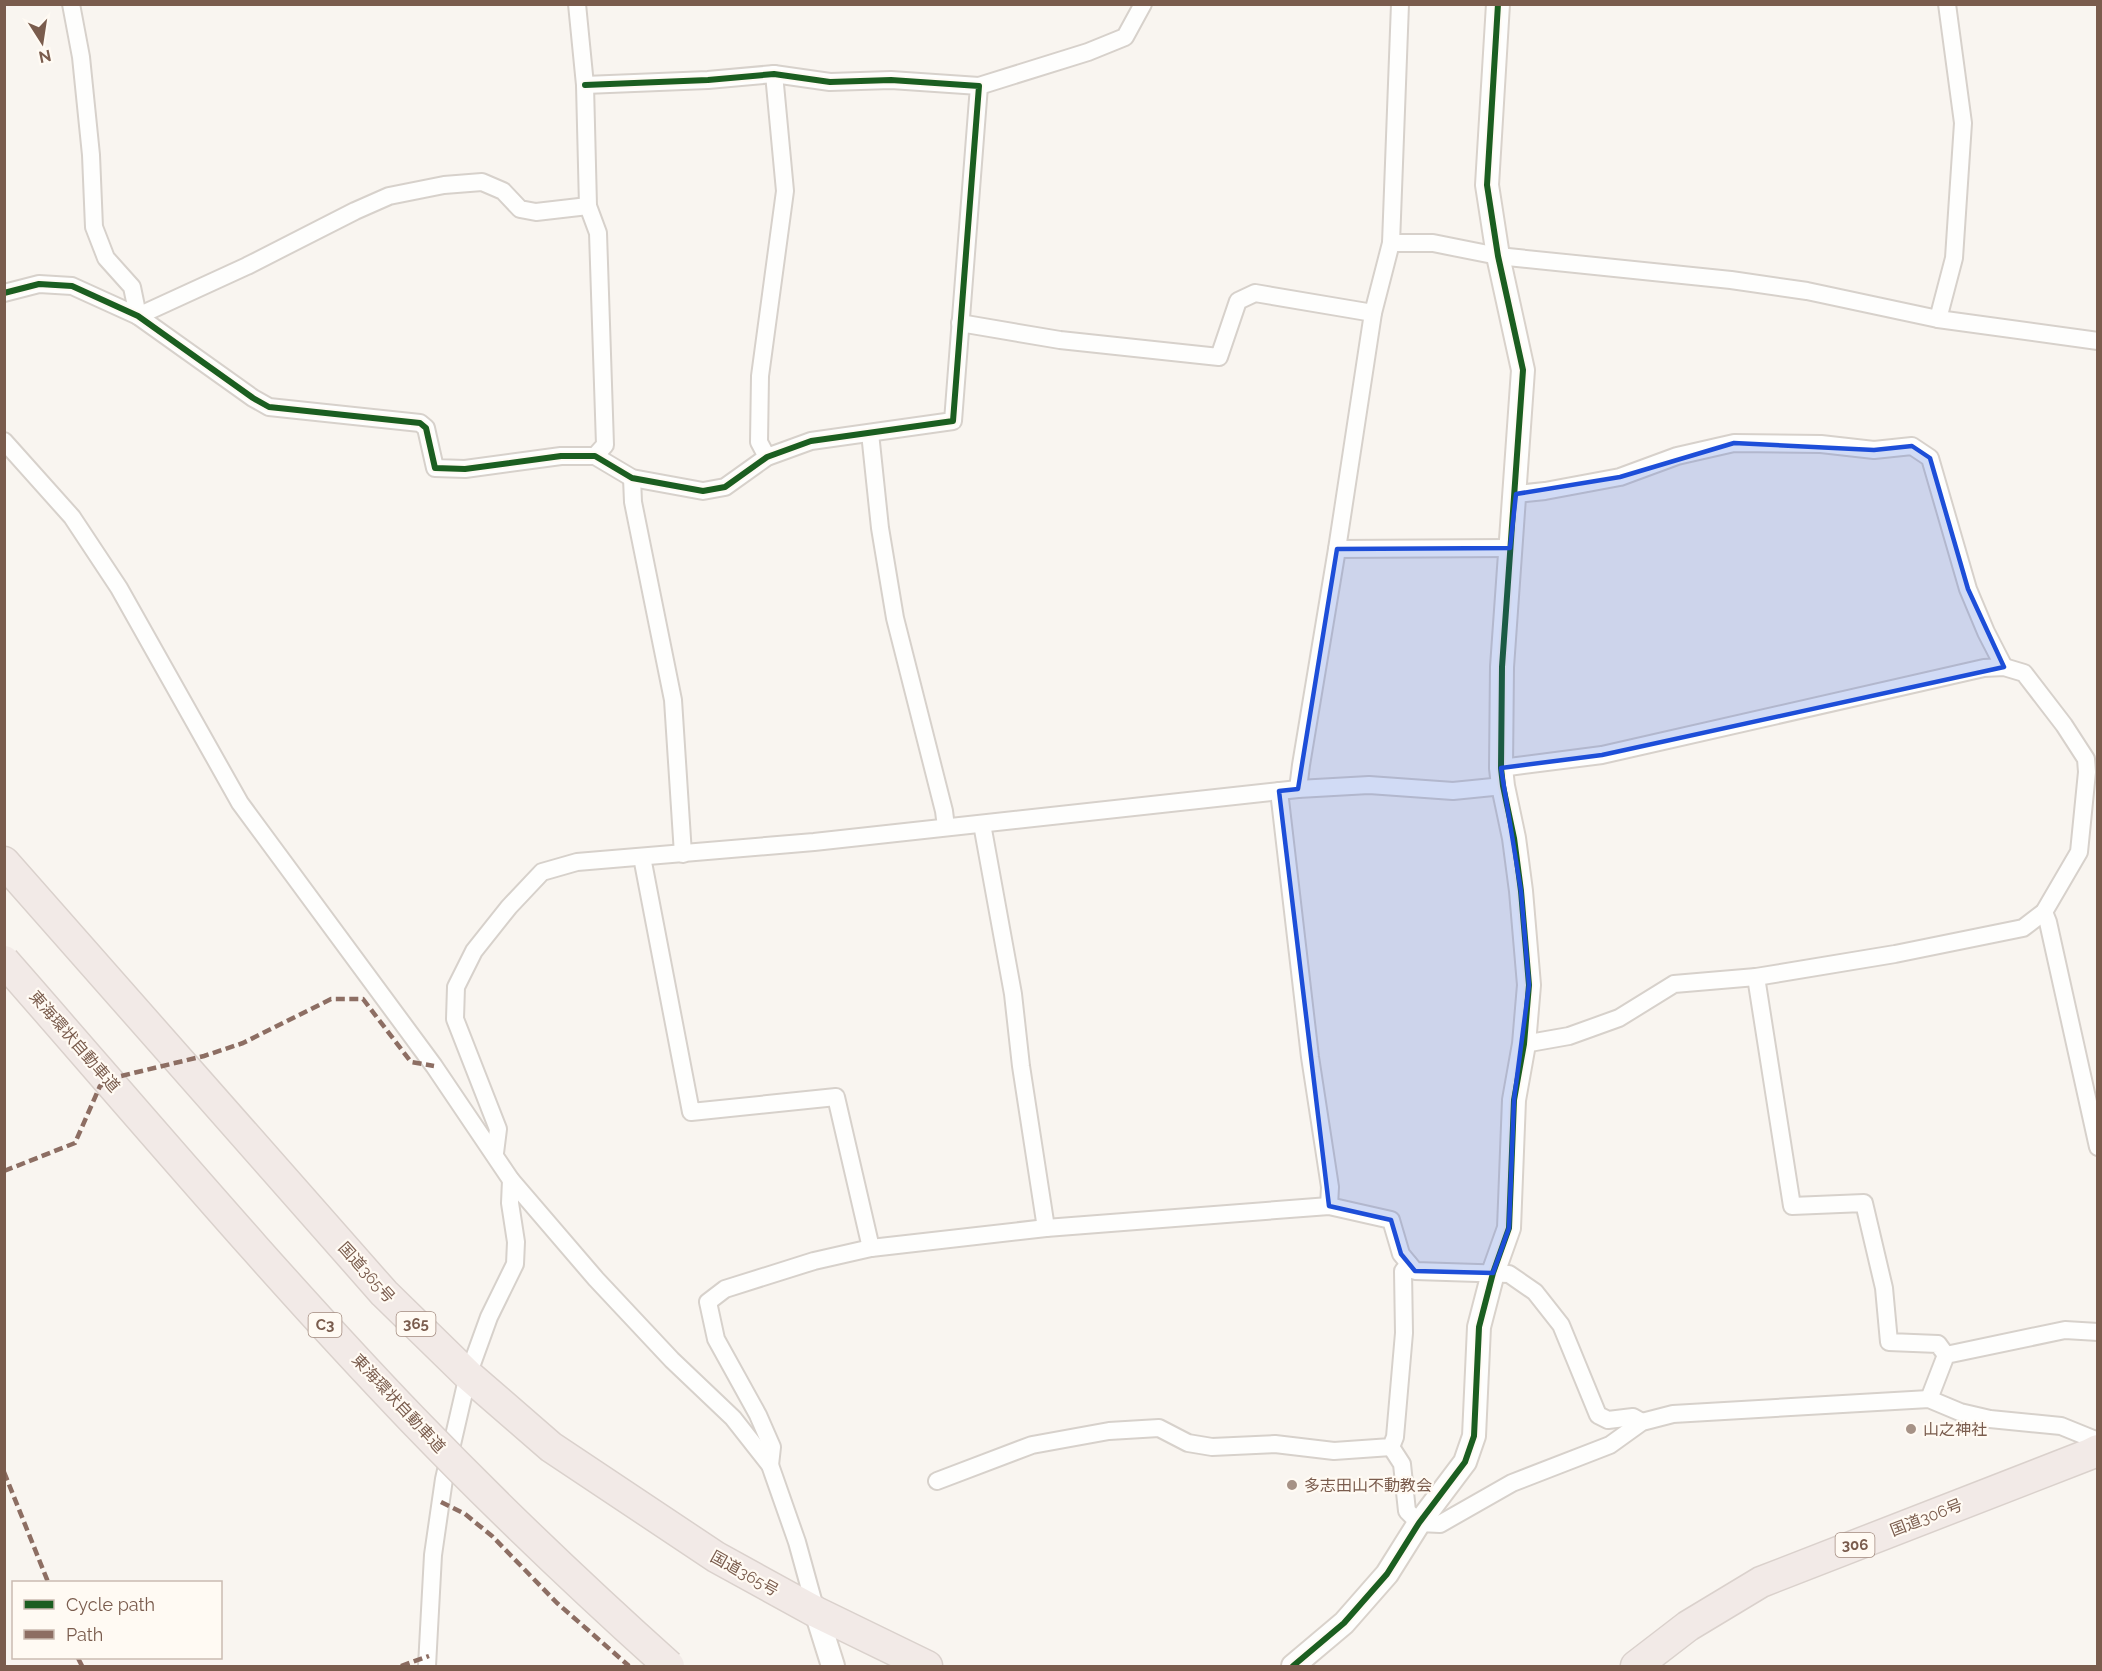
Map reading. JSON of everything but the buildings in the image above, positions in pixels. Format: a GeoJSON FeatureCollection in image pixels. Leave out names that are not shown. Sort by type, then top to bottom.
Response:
{"type":"FeatureCollection","features":[{"type":"Feature","properties":{"kind":"highway","name":"国道365号"},"geometry":{"type":"LineString","coordinates":[[4,862],[384,1293],[468,1375],[551,1447],[716,1557],[816,1612],[927,1666]]}},
{"type":"Feature","properties":{"kind":"highway","name":"東海環状自動車道"},"geometry":{"type":"LineString","coordinates":[[4,961],[300,1297],[412,1419],[512,1520],[669,1666]]}},
{"type":"Feature","properties":{"kind":"highway","name":"国道306号"},"geometry":{"type":"LineString","coordinates":[[1636,1666],[1688,1626],[1761,1582],[2095,1448]]}},
{"type":"Feature","properties":{"kind":"street"},"geometry":{"type":"LineString","coordinates":[[71,4],[81,57],[91,155],[94,227],[106,258],[132,287],[138,316]]}},
{"type":"Feature","properties":{"kind":"street"},"geometry":{"type":"LineString","coordinates":[[577,4],[585,85],[588,206],[598,233],[605,445],[595,456]]}},
{"type":"Feature","properties":{"kind":"street"},"geometry":{"type":"LineString","coordinates":[[585,85],[708,80],[774,74],[830,82],[891,80],[979,86],[1088,52],[1125,37],[1143,4]]}},
{"type":"Feature","properties":{"kind":"street"},"geometry":{"type":"LineString","coordinates":[[1299,789],[1300,765],[1337,549],[1373,313],[1391,243],[1400,4]]}},
{"type":"Feature","properties":{"kind":"street"},"geometry":{"type":"LineString","coordinates":[[1293,1666],[1344,1623],[1387,1574],[1419,1523],[1465,1462],[1474,1436],[1479,1328],[1493,1273],[1509,1228],[1514,1100],[1524,1044],[1529,985],[1515,838],[1502,777],[1502,667],[1523,370],[1498,256],[1487,185],[1497,4]]}},
{"type":"Feature","properties":{"kind":"street"},"geometry":{"type":"LineString","coordinates":[[1938,319],[1954,258],[1963,123],[1947,4]]}},
{"type":"Feature","properties":{"kind":"street"},"geometry":{"type":"LineString","coordinates":[[767,457],[759,442],[760,376],[785,191],[774,74]]}},
{"type":"Feature","properties":{"kind":"street"},"geometry":{"type":"LineString","coordinates":[[4,293],[39,284],[72,286],[138,316],[269,407],[420,423],[426,428],[435,468],[465,469],[561,456],[595,456],[632,478],[703,491],[725,487],[767,457],[811,441],[953,421],[979,86]]}},
{"type":"Feature","properties":{"kind":"street"},"geometry":{"type":"LineString","coordinates":[[138,316],[247,266],[389,196],[444,185],[482,182],[502,191],[520,209],[536,212],[588,206]]}},
{"type":"Feature","properties":{"kind":"street"},"geometry":{"type":"LineString","coordinates":[[1391,243],[1433,243],[1498,256],[1731,280],[1807,291],[1938,319],[2097,341]]}},
{"type":"Feature","properties":{"kind":"street"},"geometry":{"type":"LineString","coordinates":[[960,323],[1060,340],[1220,357],[1238,301],[1255,293],[1373,313]]}},
{"type":"Feature","properties":{"kind":"street"},"geometry":{"type":"LineString","coordinates":[[870,433],[880,528],[895,618],[944,811],[946,827]]}},
{"type":"Feature","properties":{"kind":"street"},"geometry":{"type":"LineString","coordinates":[[4,441],[72,517],[119,588],[240,803],[434,1066],[511,1180],[596,1279],[672,1360],[733,1418],[770,1465],[797,1542],[832,1666]]}},
{"type":"Feature","properties":{"kind":"street"},"geometry":{"type":"LineString","coordinates":[[1516,494],[1620,477],[1677,456],[1734,443],[1821,444],[1874,450],[1911,446],[1930,458],[1968,589],[2004,667]]}},
{"type":"Feature","properties":{"kind":"street"},"geometry":{"type":"LineString","coordinates":[[632,478],[633,502],[673,700],[683,854]]}},
{"type":"Feature","properties":{"kind":"street"},"geometry":{"type":"LineString","coordinates":[[1337,549],[1510,548]]}},
{"type":"Feature","properties":{"kind":"street"},"geometry":{"type":"LineString","coordinates":[[495,1154],[498,1129],[455,1019],[456,987],[474,951],[509,907],[542,872],[577,862],[683,854],[982,824],[1299,789],[1369,785],[1453,791],[1502,777],[1984,668],[2004,667],[2024,673],[2064,724],[2092,769],[2090,825],[2079,852],[2044,912],[2024,928],[1895,954],[1756,976],[1674,984],[1618,1018],[1569,1036],[1524,1044]]}},
{"type":"Feature","properties":{"kind":"street"},"geometry":{"type":"LineString","coordinates":[[1279,791],[1310,1056],[1330,1187],[1329,1206]]}},
{"type":"Feature","properties":{"kind":"street"},"geometry":{"type":"LineString","coordinates":[[982,824],[1013,994],[1021,1066],[1046,1228]]}},
{"type":"Feature","properties":{"kind":"street"},"geometry":{"type":"LineString","coordinates":[[642,857],[691,1112],[836,1097],[871,1248]]}},
{"type":"Feature","properties":{"kind":"street"},"geometry":{"type":"LineString","coordinates":[[2044,912],[2097,1147]]}},
{"type":"Feature","properties":{"kind":"street"},"geometry":{"type":"LineString","coordinates":[[1756,976],[1792,1206],[1864,1203],[1884,1288],[1889,1342],[1938,1344],[1946,1355]]}},
{"type":"Feature","properties":{"kind":"street"},"geometry":{"type":"LineString","coordinates":[[427,1666],[433,1555],[444,1479],[468,1375],[489,1317],[515,1264],[516,1242],[510,1203],[511,1180]]}},
{"type":"Feature","properties":{"kind":"street"},"geometry":{"type":"LineString","coordinates":[[770,1465],[772,1447],[758,1415],[716,1339],[708,1302],[725,1289],[814,1261],[871,1248],[1046,1228],[1329,1206],[1391,1220],[1401,1254],[1415,1271],[1509,1274],[1535,1292],[1561,1325],[1598,1416],[1608,1420],[1633,1417],[1642,1422]]}},
{"type":"Feature","properties":{"kind":"street"},"geometry":{"type":"LineString","coordinates":[[1391,1447],[1395,1437],[1404,1333],[1403,1271],[1409,1264]]}},
{"type":"Feature","properties":{"kind":"street"},"geometry":{"type":"LineString","coordinates":[[1946,1355],[2065,1330],[2097,1332]]}},
{"type":"Feature","properties":{"kind":"street"},"geometry":{"type":"LineString","coordinates":[[1929,1399],[1946,1355]]}},
{"type":"Feature","properties":{"kind":"street"},"geometry":{"type":"LineString","coordinates":[[1391,1447],[1402,1464],[1407,1511],[1419,1523],[1440,1524],[1512,1483],[1610,1445],[1642,1422],[1673,1414],[1929,1399],[1960,1412],[1990,1419],[2061,1426],[2095,1448]]}},
{"type":"Feature","properties":{"kind":"street"},"geometry":{"type":"LineString","coordinates":[[937,1481],[1032,1445],[1108,1431],[1159,1428],[1188,1443],[1212,1447],[1275,1444],[1334,1451],[1391,1447]]}},
{"type":"Feature","properties":{"kind":"highlighted area"},"geometry":{"type":"Polygon","coordinates":[[[1734,443],[1874,450],[1912,446],[1930,458],[1968,589],[2004,667],[1602,755],[1501,768],[1521,891],[1529,985],[1514,1100],[1509,1228],[1493,1273],[1415,1271],[1401,1254],[1391,1220],[1329,1206],[1279,791],[1298,789],[1337,549],[1510,548],[1516,494],[1620,477],[1734,443]]]}},
{"type":"Feature","properties":{"kind":"marked path"},"geometry":{"type":"LineString","coordinates":[[4,1171],[75,1143],[100,1086],[121,1076],[204,1056],[243,1043],[331,999],[363,999],[411,1062],[434,1066]]}},
{"type":"Feature","properties":{"kind":"marked path"},"geometry":{"type":"LineString","coordinates":[[4,1472],[48,1581]]}},
{"type":"Feature","properties":{"kind":"marked path"},"geometry":{"type":"LineString","coordinates":[[441,1502],[465,1514],[492,1536],[557,1603],[629,1666]]}},
{"type":"Feature","properties":{"kind":"marked path"},"geometry":{"type":"LineString","coordinates":[[401,1666],[429,1656]]}},
{"type":"Feature","properties":{"kind":"marked path"},"geometry":{"type":"LineString","coordinates":[[78,1659],[82,1666]]}},
{"type":"Feature","properties":{"kind":"cycle path"},"geometry":{"type":"LineString","coordinates":[[1293,1666],[1344,1623],[1387,1574],[1419,1523],[1465,1462],[1474,1436],[1479,1327],[1493,1273],[1509,1228],[1514,1100],[1524,1044],[1529,985],[1521,891],[1501,768],[1502,667],[1523,370],[1498,256],[1487,185],[1498,4]]}},
{"type":"Feature","properties":{"kind":"cycle path"},"geometry":{"type":"LineString","coordinates":[[4,293],[39,284],[72,286],[138,316],[269,407],[420,423],[426,428],[435,468],[465,469],[561,456],[595,456],[632,478],[703,491],[725,487],[767,457],[811,441],[953,421],[979,86],[891,80],[830,82],[774,74],[708,80],[585,85]]}},
{"type":"Feature","properties":{"kind":"place","name":"山之神社"},"geometry":{"type":"Point","coordinates":[1911,1429]}},
{"type":"Feature","properties":{"kind":"place","name":"多志田山不動教会"},"geometry":{"type":"Point","coordinates":[1292,1485]}}]}
